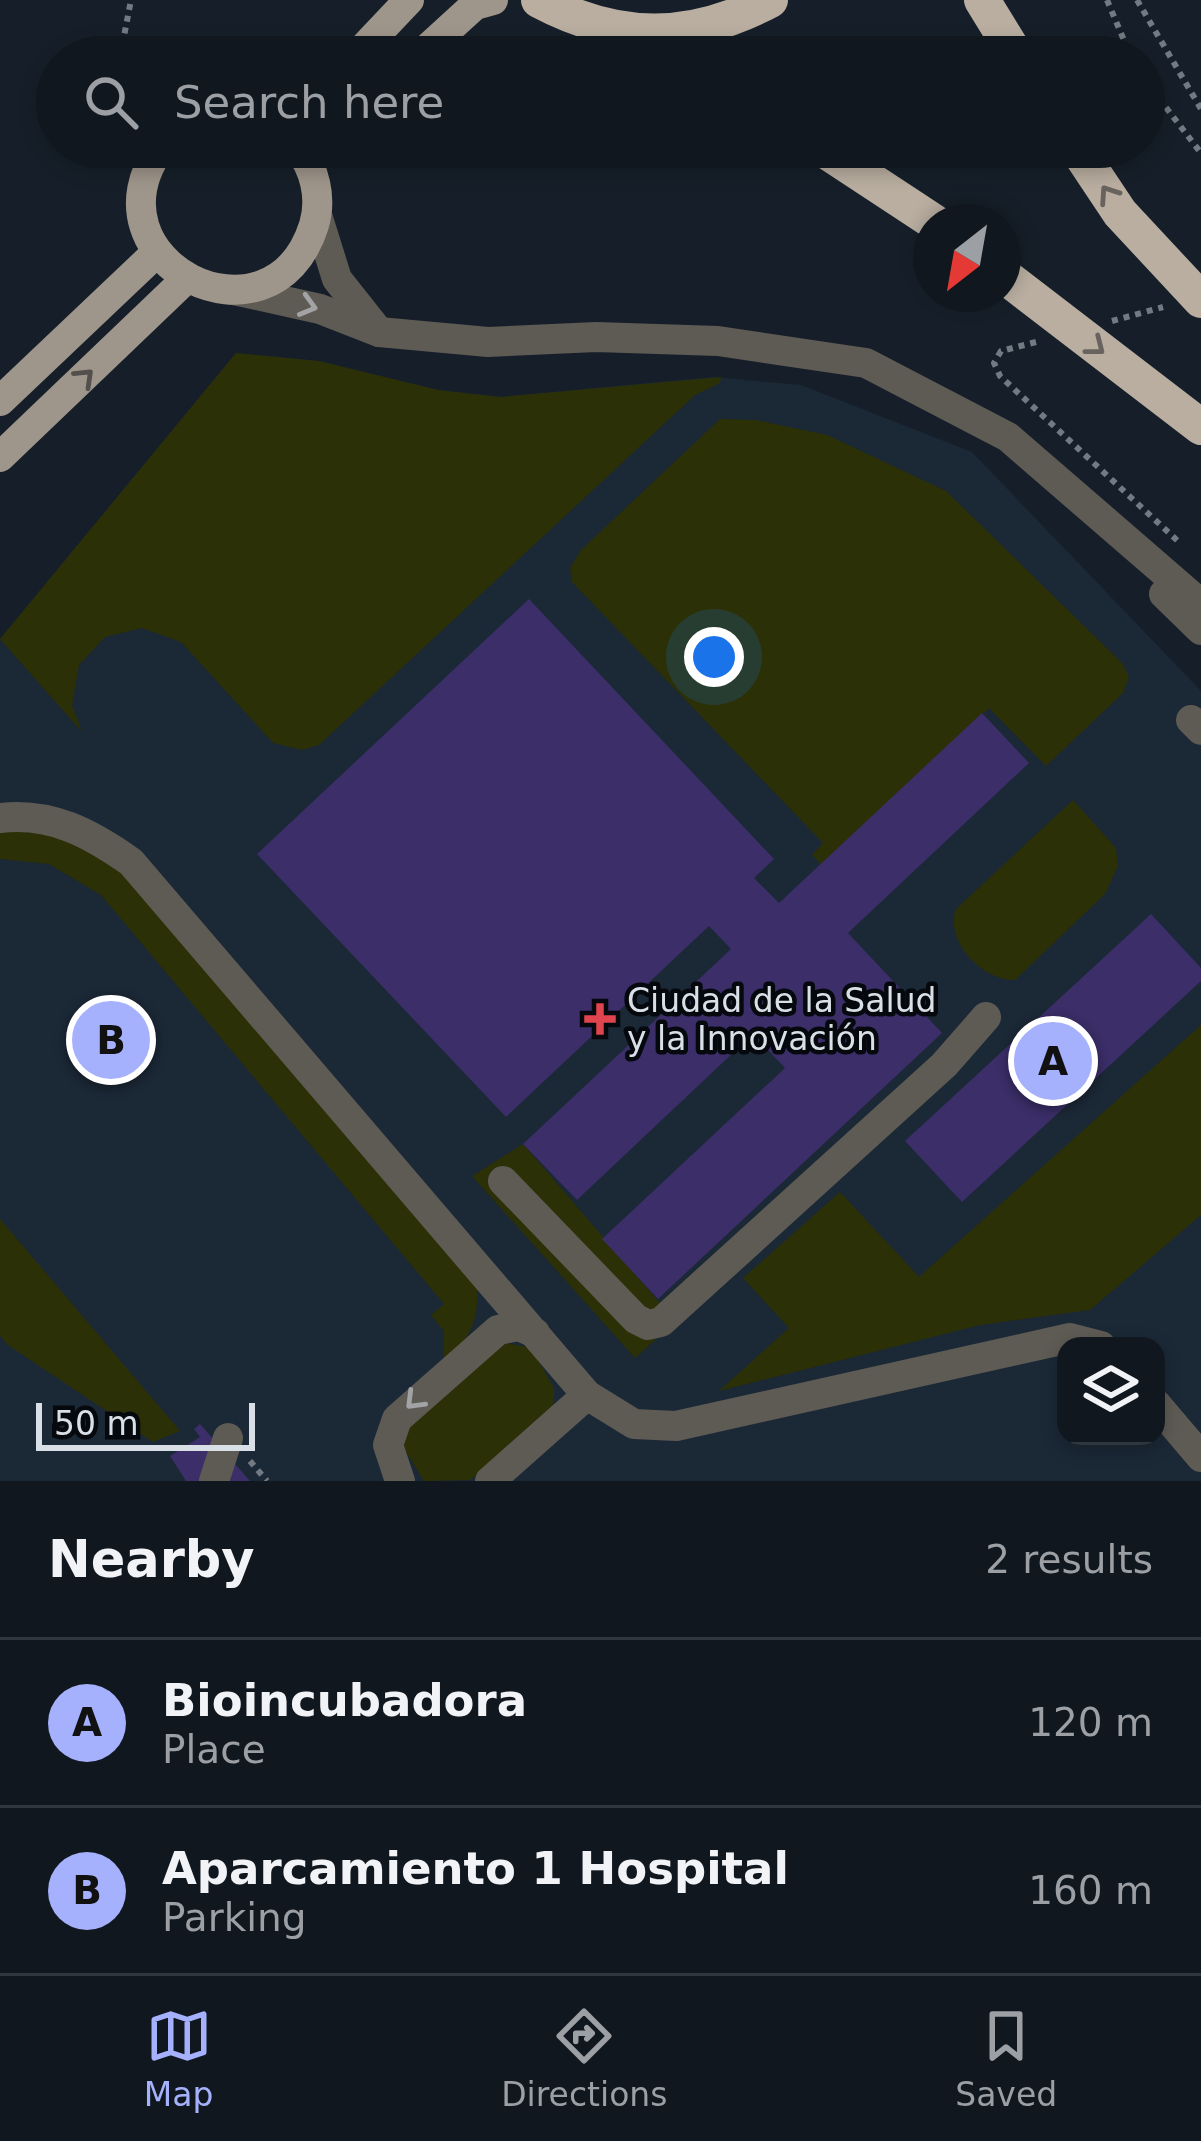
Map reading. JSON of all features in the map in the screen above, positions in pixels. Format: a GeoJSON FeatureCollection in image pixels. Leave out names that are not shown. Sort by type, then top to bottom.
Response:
{"type":"FeatureCollection","features":[{"type":"Feature","properties":{"kind":"highway"},"geometry":{"type":"LineString","coordinates":[[539,0],[580,22],[631,33],[723,25],[770,0]]}},
{"type":"Feature","properties":{"kind":"highway"},"geometry":{"type":"LineString","coordinates":[[982,0],[1004,36]]}},
{"type":"Feature","properties":{"kind":"highway"},"geometry":{"type":"LineString","coordinates":[[631,33],[636,36]]}},
{"type":"Feature","properties":{"kind":"highway"},"geometry":{"type":"LineString","coordinates":[[852,168],[913,208]]}},
{"type":"Feature","properties":{"kind":"highway"},"geometry":{"type":"LineString","coordinates":[[1090,168],[1120,213],[1201,300]]}},
{"type":"Feature","properties":{"kind":"highway"},"geometry":{"type":"LineString","coordinates":[[1021,289],[1201,428]]}},
{"type":"Feature","properties":{"kind":"main road"},"geometry":{"type":"LineString","coordinates":[[375,36],[409,0]]}},
{"type":"Feature","properties":{"kind":"main road"},"geometry":{"type":"LineString","coordinates":[[441,36],[475,5],[493,0]]}},
{"type":"Feature","properties":{"kind":"main road"},"geometry":{"type":"LineString","coordinates":[[149,168],[141,201],[157,252],[187,279],[234,290],[264,284],[290,268],[308,244],[317,214],[320,168]]}},
{"type":"Feature","properties":{"kind":"main road"},"geometry":{"type":"LineString","coordinates":[[0,401],[157,252]]}},
{"type":"Feature","properties":{"kind":"main road"},"geometry":{"type":"LineString","coordinates":[[0,458],[187,279]]}},
{"type":"Feature","properties":{"kind":"street"},"geometry":{"type":"LineString","coordinates":[[317,214],[337,279],[380,332]]}},
{"type":"Feature","properties":{"kind":"street"},"geometry":{"type":"LineString","coordinates":[[234,290],[320,309],[380,332],[488,342],[596,337],[718,341],[866,363],[1008,436],[1201,604]]}},
{"type":"Feature","properties":{"kind":"street"},"geometry":{"type":"LineString","coordinates":[[1076,496],[1201,630]]}},
{"type":"Feature","properties":{"kind":"street"},"geometry":{"type":"LineString","coordinates":[[0,818],[45,818],[94,836],[130,862],[587,1395],[634,1424],[676,1426],[1057,1341]]}},
{"type":"Feature","properties":{"kind":"street"},"geometry":{"type":"LineString","coordinates":[[503,1181],[636,1319],[648,1325],[661,1322],[944,1065],[986,1017]]}},
{"type":"Feature","properties":{"kind":"street"},"geometry":{"type":"LineString","coordinates":[[481,1341],[489,1306],[485,1276]]}},
{"type":"Feature","properties":{"kind":"street"},"geometry":{"type":"LineString","coordinates":[[400,1481],[388,1445],[397,1419],[481,1341],[509,1327],[535,1333]]}},
{"type":"Feature","properties":{"kind":"street"},"geometry":{"type":"LineString","coordinates":[[490,1481],[587,1395]]}},
{"type":"Feature","properties":{"kind":"street"},"geometry":{"type":"LineString","coordinates":[[1165,1415],[1201,1457]]}},
{"type":"Feature","properties":{"kind":"street"},"geometry":{"type":"LineString","coordinates":[[214,1481],[228,1438]]}},
{"type":"Feature","properties":{"kind":"path"},"geometry":{"type":"LineString","coordinates":[[124,36],[131,0]]}},
{"type":"Feature","properties":{"kind":"path"},"geometry":{"type":"LineString","coordinates":[[1107,0],[1122,36]]}},
{"type":"Feature","properties":{"kind":"path"},"geometry":{"type":"LineString","coordinates":[[1137,0],[1158,36]]}},
{"type":"Feature","properties":{"kind":"path"},"geometry":{"type":"LineString","coordinates":[[1165,48],[1201,109]]}},
{"type":"Feature","properties":{"kind":"path"},"geometry":{"type":"LineString","coordinates":[[1165,106],[1201,153]]}},
{"type":"Feature","properties":{"kind":"path"},"geometry":{"type":"LineString","coordinates":[[1001,351],[994,363],[1000,376],[1184,547]]}},
{"type":"Feature","properties":{"kind":"shaded area","name":"Ciudad de la Salud y la Innovación"},"geometry":{"type":"Polygon","coordinates":[[[236,353],[319,361],[438,390],[501,397],[713,377],[801,385],[972,452],[1201,691],[1201,1481],[0,1481],[0,639],[236,353]]]}},
{"type":"Feature","properties":{"kind":"green space"},"geometry":{"type":"Polygon","coordinates":[[[236,353],[319,361],[438,390],[501,397],[721,377],[720,383],[695,395],[319,745],[302,750],[273,743],[181,642],[142,628],[105,637],[79,665],[72,705],[82,732],[0,639],[236,353]]]}},
{"type":"Feature","properties":{"kind":"green space"},"geometry":{"type":"Polygon","coordinates":[[[720,419],[756,420],[827,435],[946,491],[1122,663],[1129,677],[1123,693],[1046,766],[989,708],[821,864],[812,855],[823,843],[572,582],[570,568],[581,550],[720,419]]]}},
{"type":"Feature","properties":{"kind":"green space"},"geometry":{"type":"Polygon","coordinates":[[[1073,800],[1116,848],[1118,866],[1105,894],[1015,980],[990,974],[961,945],[954,921],[956,909],[1073,800]]]}},
{"type":"Feature","properties":{"kind":"green space"},"geometry":{"type":"Polygon","coordinates":[[[0,830],[62,835],[131,873],[477,1287],[471,1329],[443,1361],[444,1331],[431,1315],[444,1304],[101,895],[49,864],[0,859],[0,830]]]}},
{"type":"Feature","properties":{"kind":"green space"},"geometry":{"type":"Polygon","coordinates":[[[1201,1025],[1201,1215],[1090,1310],[980,1325],[719,1391],[789,1328],[743,1278],[840,1192],[919,1277],[1201,1025]]]}},
{"type":"Feature","properties":{"kind":"green space"},"geometry":{"type":"Polygon","coordinates":[[[952,1038],[970,1059],[635,1358],[472,1176],[523,1144],[665,1309],[952,1038]]]}},
{"type":"Feature","properties":{"kind":"green space"},"geometry":{"type":"Polygon","coordinates":[[[0,1219],[180,1431],[153,1442],[0,1336],[0,1219]]]}},
{"type":"Feature","properties":{"kind":"green space"},"geometry":{"type":"Polygon","coordinates":[[[502,1342],[531,1348],[554,1388],[554,1402],[545,1417],[470,1480],[424,1481],[400,1442],[412,1412],[502,1342]]]}},
{"type":"Feature","properties":{"kind":"building"},"geometry":{"type":"Polygon","coordinates":[[[529,599],[774,859],[754,878],[779,903],[982,713],[1029,763],[848,933],[942,1033],[658,1299],[602,1239],[785,1068],[753,1034],[577,1200],[523,1144],[731,949],[709,926],[506,1117],[257,854],[529,599]]]}},
{"type":"Feature","properties":{"kind":"building"},"geometry":{"type":"Polygon","coordinates":[[[1151,914],[1201,968],[1201,981],[962,1202],[905,1141],[1151,914]]]}},
{"type":"Feature","properties":{"kind":"building"},"geometry":{"type":"Polygon","coordinates":[[[200,1424],[250,1481],[186,1481],[170,1456],[200,1437],[194,1429],[200,1424]]]}},
{"type":"Feature","properties":{"kind":"place","name":"Ciudad de la Salud y la Innovación"},"geometry":{"type":"Point","coordinates":[600,1019]}},
{"type":"Feature","properties":{"kind":"place","name":"Aparcamiento 1 Hospital"},"geometry":{"type":"Point","coordinates":[111,1040]}},
{"type":"Feature","properties":{"kind":"place","name":"Bioincubadora"},"geometry":{"type":"Point","coordinates":[1053,1061]}}]}
